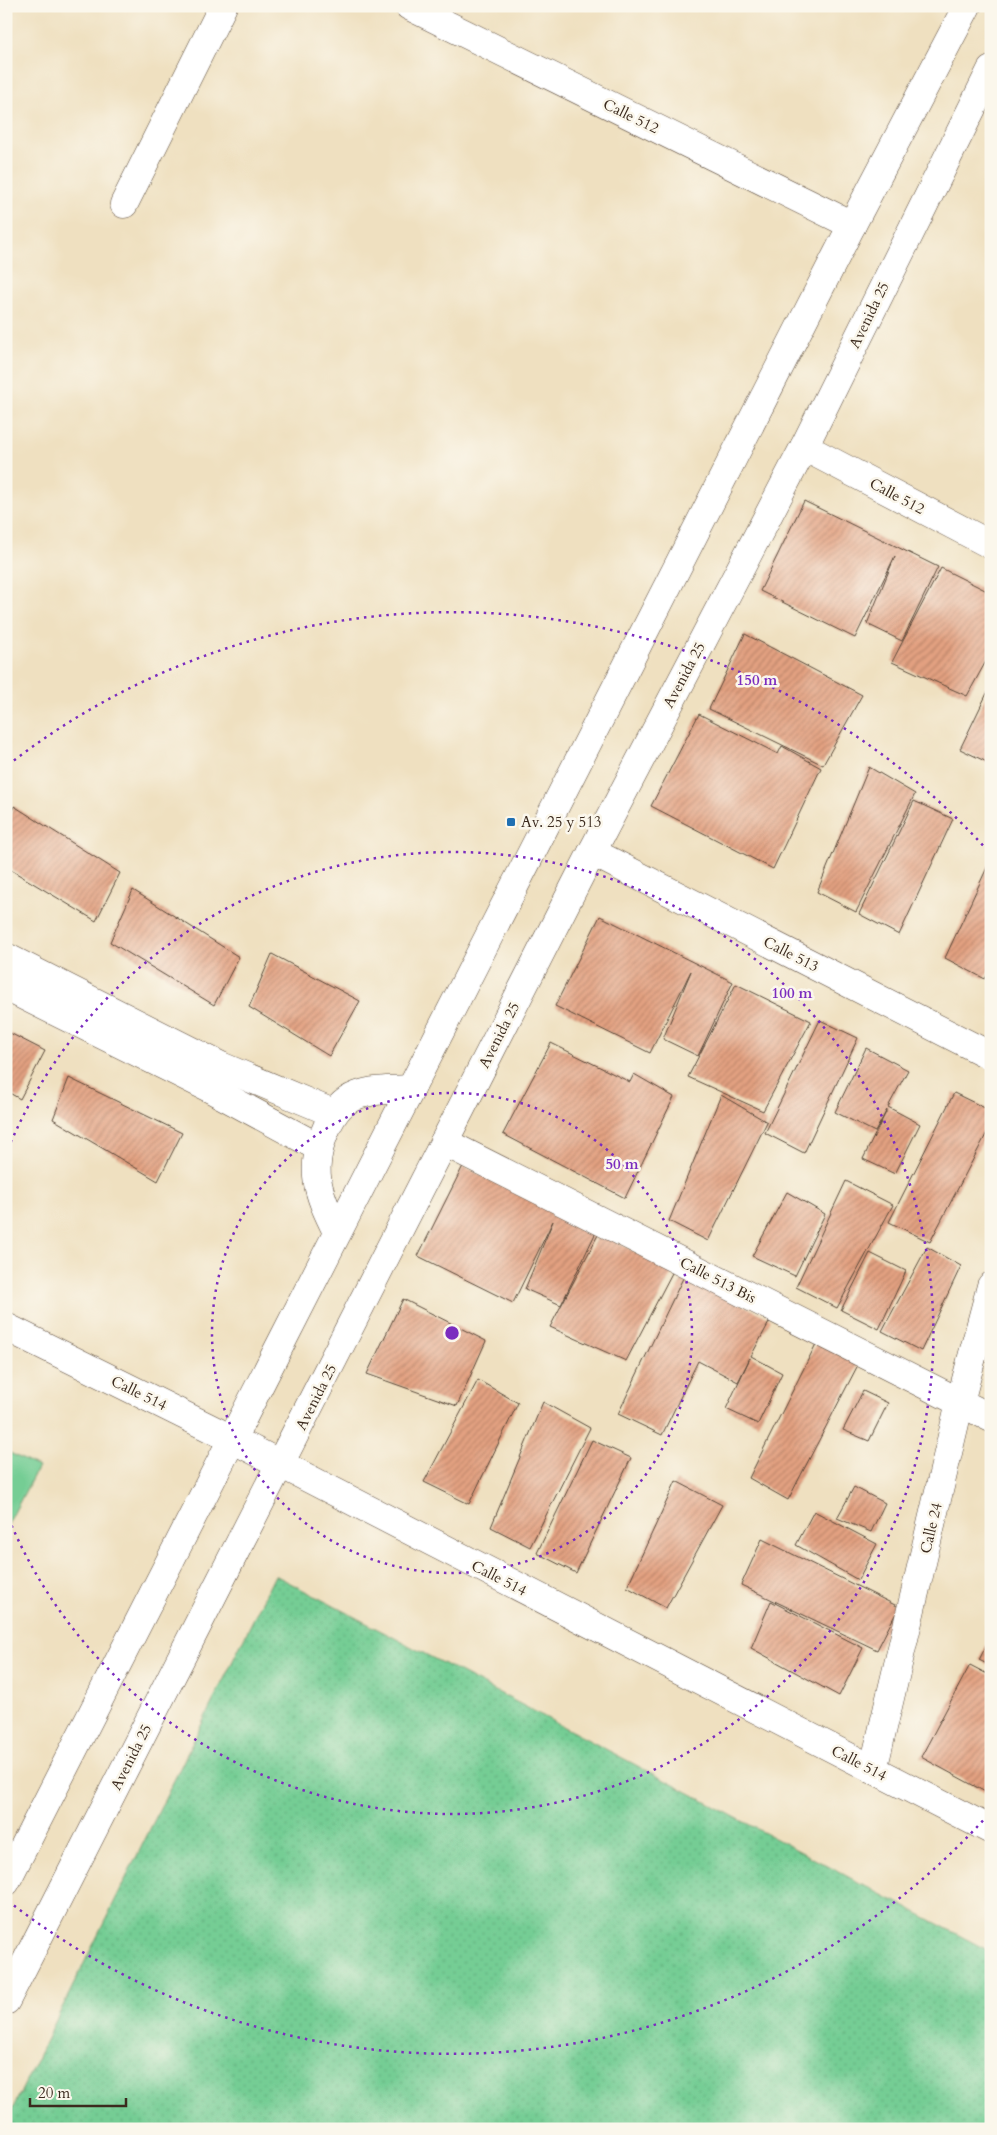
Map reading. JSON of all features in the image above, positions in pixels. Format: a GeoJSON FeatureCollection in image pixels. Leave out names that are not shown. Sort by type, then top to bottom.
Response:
{"type":"FeatureCollection","features":[{"type":"Feature","properties":{"kind":"street"},"geometry":{"type":"LineString","coordinates":[[124,204],[223,6]]}},
{"type":"Feature","properties":{"kind":"street","name":"Calle 512"},"geometry":{"type":"LineString","coordinates":[[409,6],[852,225]]}},
{"type":"Feature","properties":{"kind":"street"},"geometry":{"type":"LineString","coordinates":[[6,1882],[852,225],[967,6]]}},
{"type":"Feature","properties":{"kind":"street","name":"Avenida 25"},"geometry":{"type":"LineString","coordinates":[[6,2001],[281,1466],[592,852],[804,447],[991,70]]}},
{"type":"Feature","properties":{"kind":"street","name":"Calle 512"},"geometry":{"type":"LineString","coordinates":[[804,447],[991,546]]}},
{"type":"Feature","properties":{"kind":"street","name":"Calle 513"},"geometry":{"type":"LineString","coordinates":[[592,852],[991,1056]]}},
{"type":"Feature","properties":{"kind":"street"},"geometry":{"type":"LineString","coordinates":[[6,957],[137,1038],[232,1101],[318,1147]]}},
{"type":"Feature","properties":{"kind":"street"},"geometry":{"type":"LineString","coordinates":[[6,987],[137,1038],[244,1075],[333,1113]]}},
{"type":"Feature","properties":{"kind":"street"},"geometry":{"type":"LineString","coordinates":[[232,1101],[244,1075]]}},
{"type":"Feature","properties":{"kind":"street"},"geometry":{"type":"LineString","coordinates":[[337,1232],[321,1200],[316,1178],[315,1161],[318,1147],[333,1113],[358,1095],[411,1089]]}},
{"type":"Feature","properties":{"kind":"street","name":"Calle 513 Bis"},"geometry":{"type":"LineString","coordinates":[[444,1142],[991,1418]]}},
{"type":"Feature","properties":{"kind":"street","name":"Calle 24"},"geometry":{"type":"LineString","coordinates":[[873,1770],[960,1402],[991,1286]]}},
{"type":"Feature","properties":{"kind":"street","name":"Calle 514"},"geometry":{"type":"LineString","coordinates":[[6,1327],[232,1439],[281,1466],[991,1830]]}},
{"type":"Feature","properties":{"kind":"green space"},"geometry":{"type":"Polygon","coordinates":[[[6,1451],[38,1467],[6,1528],[6,1451]]]}},
{"type":"Feature","properties":{"kind":"green space"},"geometry":{"type":"Polygon","coordinates":[[[275,1575],[991,1952],[991,2129],[6,2129],[6,2122],[275,1575]]]}},
{"type":"Feature","properties":{"kind":"building"},"geometry":{"type":"Polygon","coordinates":[[[804,501],[938,567],[902,641],[867,624],[895,556],[855,638],[760,591],[804,501]]]}},
{"type":"Feature","properties":{"kind":"building"},"geometry":{"type":"Polygon","coordinates":[[[941,568],[991,593],[991,652],[967,696],[892,662],[941,568]]]}},
{"type":"Feature","properties":{"kind":"building"},"geometry":{"type":"Polygon","coordinates":[[[745,634],[862,695],[823,765],[709,709],[745,634]]]}},
{"type":"Feature","properties":{"kind":"building"},"geometry":{"type":"Polygon","coordinates":[[[991,685],[991,764],[960,749],[991,685]]]}},
{"type":"Feature","properties":{"kind":"building"},"geometry":{"type":"Polygon","coordinates":[[[699,714],[778,754],[782,746],[821,768],[773,869],[651,806],[699,714]]]}},
{"type":"Feature","properties":{"kind":"building"},"geometry":{"type":"Polygon","coordinates":[[[869,767],[915,794],[856,912],[817,892],[869,767]]]}},
{"type":"Feature","properties":{"kind":"building"},"geometry":{"type":"Polygon","coordinates":[[[914,801],[953,819],[899,935],[859,914],[914,801]]]}},
{"type":"Feature","properties":{"kind":"building"},"geometry":{"type":"Polygon","coordinates":[[[14,806],[120,873],[96,921],[6,867],[6,825],[14,806]]]}},
{"type":"Feature","properties":{"kind":"building"},"geometry":{"type":"Polygon","coordinates":[[[991,859],[991,968],[985,979],[945,958],[991,859]]]}},
{"type":"Feature","properties":{"kind":"building"},"geometry":{"type":"Polygon","coordinates":[[[133,890],[239,957],[214,1005],[110,942],[133,890]]]}},
{"type":"Feature","properties":{"kind":"building"},"geometry":{"type":"Polygon","coordinates":[[[600,916],[733,982],[698,1056],[663,1039],[691,971],[650,1053],[555,1006],[600,916]]]}},
{"type":"Feature","properties":{"kind":"building"},"geometry":{"type":"Polygon","coordinates":[[[272,954],[360,1001],[329,1056],[249,1007],[272,954]]]}},
{"type":"Feature","properties":{"kind":"building"},"geometry":{"type":"Polygon","coordinates":[[[736,984],[811,1021],[763,1111],[688,1077],[736,984]]]}},
{"type":"Feature","properties":{"kind":"building"},"geometry":{"type":"Polygon","coordinates":[[[820,1020],[858,1038],[804,1153],[765,1133],[820,1020]]]}},
{"type":"Feature","properties":{"kind":"building"},"geometry":{"type":"Polygon","coordinates":[[[6,1031],[45,1051],[20,1099],[6,1091],[6,1031]]]}},
{"type":"Feature","properties":{"kind":"building"},"geometry":{"type":"Polygon","coordinates":[[[551,1043],[630,1082],[634,1074],[674,1097],[625,1198],[503,1134],[551,1043]]]}},
{"type":"Feature","properties":{"kind":"building"},"geometry":{"type":"Polygon","coordinates":[[[866,1048],[908,1070],[888,1107],[920,1124],[895,1174],[863,1159],[887,1110],[875,1132],[835,1112],[866,1048]]]}},
{"type":"Feature","properties":{"kind":"building"},"geometry":{"type":"Polygon","coordinates":[[[69,1078],[182,1133],[158,1181],[53,1119],[69,1078]]]}},
{"type":"Feature","properties":{"kind":"building"},"geometry":{"type":"Polygon","coordinates":[[[954,1093],[991,1111],[991,1125],[930,1242],[889,1222],[954,1093]]]}},
{"type":"Feature","properties":{"kind":"building"},"geometry":{"type":"Polygon","coordinates":[[[721,1095],[767,1122],[708,1241],[669,1221],[721,1095]]]}},
{"type":"Feature","properties":{"kind":"building"},"geometry":{"type":"Polygon","coordinates":[[[463,1166],[596,1232],[561,1305],[525,1289],[553,1221],[513,1303],[418,1256],[463,1166]]]}},
{"type":"Feature","properties":{"kind":"building"},"geometry":{"type":"Polygon","coordinates":[[[846,1181],[893,1205],[837,1308],[796,1287],[846,1181]]]}},
{"type":"Feature","properties":{"kind":"building"},"geometry":{"type":"Polygon","coordinates":[[[787,1192],[825,1214],[795,1276],[752,1256],[787,1192]]]}},
{"type":"Feature","properties":{"kind":"building"},"geometry":{"type":"Polygon","coordinates":[[[599,1233],[673,1271],[626,1361],[550,1327],[599,1233]]]}},
{"type":"Feature","properties":{"kind":"building"},"geometry":{"type":"Polygon","coordinates":[[[927,1247],[961,1266],[921,1351],[882,1331],[927,1247]]]}},
{"type":"Feature","properties":{"kind":"building"},"geometry":{"type":"Polygon","coordinates":[[[870,1253],[906,1271],[879,1329],[841,1310],[870,1253]]]}},
{"type":"Feature","properties":{"kind":"building"},"geometry":{"type":"Polygon","coordinates":[[[684,1276],[771,1319],[751,1356],[782,1373],[758,1424],[726,1409],[750,1358],[738,1382],[698,1361],[662,1435],[618,1414],[684,1276]]]}},
{"type":"Feature","properties":{"kind":"building"},"geometry":{"type":"Polygon","coordinates":[[[403,1299],[486,1341],[457,1406],[367,1374],[403,1299]]]}},
{"type":"Feature","properties":{"kind":"building"},"geometry":{"type":"Polygon","coordinates":[[[817,1342],[859,1363],[788,1500],[749,1478],[817,1342]]]}},
{"type":"Feature","properties":{"kind":"building"},"geometry":{"type":"Polygon","coordinates":[[[478,1380],[518,1403],[469,1504],[424,1482],[478,1380]]]}},
{"type":"Feature","properties":{"kind":"building"},"geometry":{"type":"Polygon","coordinates":[[[863,1391],[888,1403],[869,1441],[843,1430],[863,1391]]]}},
{"type":"Feature","properties":{"kind":"building"},"geometry":{"type":"Polygon","coordinates":[[[543,1402],[590,1428],[530,1547],[491,1527],[543,1402]]]}},
{"type":"Feature","properties":{"kind":"building"},"geometry":{"type":"Polygon","coordinates":[[[592,1440],[631,1458],[576,1573],[537,1553],[592,1440]]]}},
{"type":"Feature","properties":{"kind":"building"},"geometry":{"type":"Polygon","coordinates":[[[676,1481],[722,1505],[666,1608],[627,1587],[676,1481]]]}},
{"type":"Feature","properties":{"kind":"building"},"geometry":{"type":"Polygon","coordinates":[[[854,1487],[885,1503],[871,1532],[837,1518],[854,1487]]]}},
{"type":"Feature","properties":{"kind":"building"},"geometry":{"type":"Polygon","coordinates":[[[814,1511],[877,1544],[858,1580],[796,1545],[814,1511]]]}},
{"type":"Feature","properties":{"kind":"building"},"geometry":{"type":"Polygon","coordinates":[[[762,1539],[899,1607],[877,1650],[741,1585],[762,1539]]]}},
{"type":"Feature","properties":{"kind":"building"},"geometry":{"type":"Polygon","coordinates":[[[771,1601],[863,1648],[839,1696],[751,1648],[771,1601]]]}},
{"type":"Feature","properties":{"kind":"building"},"geometry":{"type":"Polygon","coordinates":[[[991,1636],[991,1666],[979,1660],[991,1636]]]}},
{"type":"Feature","properties":{"kind":"building"},"geometry":{"type":"Polygon","coordinates":[[[970,1665],[991,1676],[991,1795],[921,1757],[970,1665]]]}},
{"type":"Feature","properties":{"kind":"place","name":"Av. 25 y 513"},"geometry":{"type":"Point","coordinates":[511,822]}}]}
